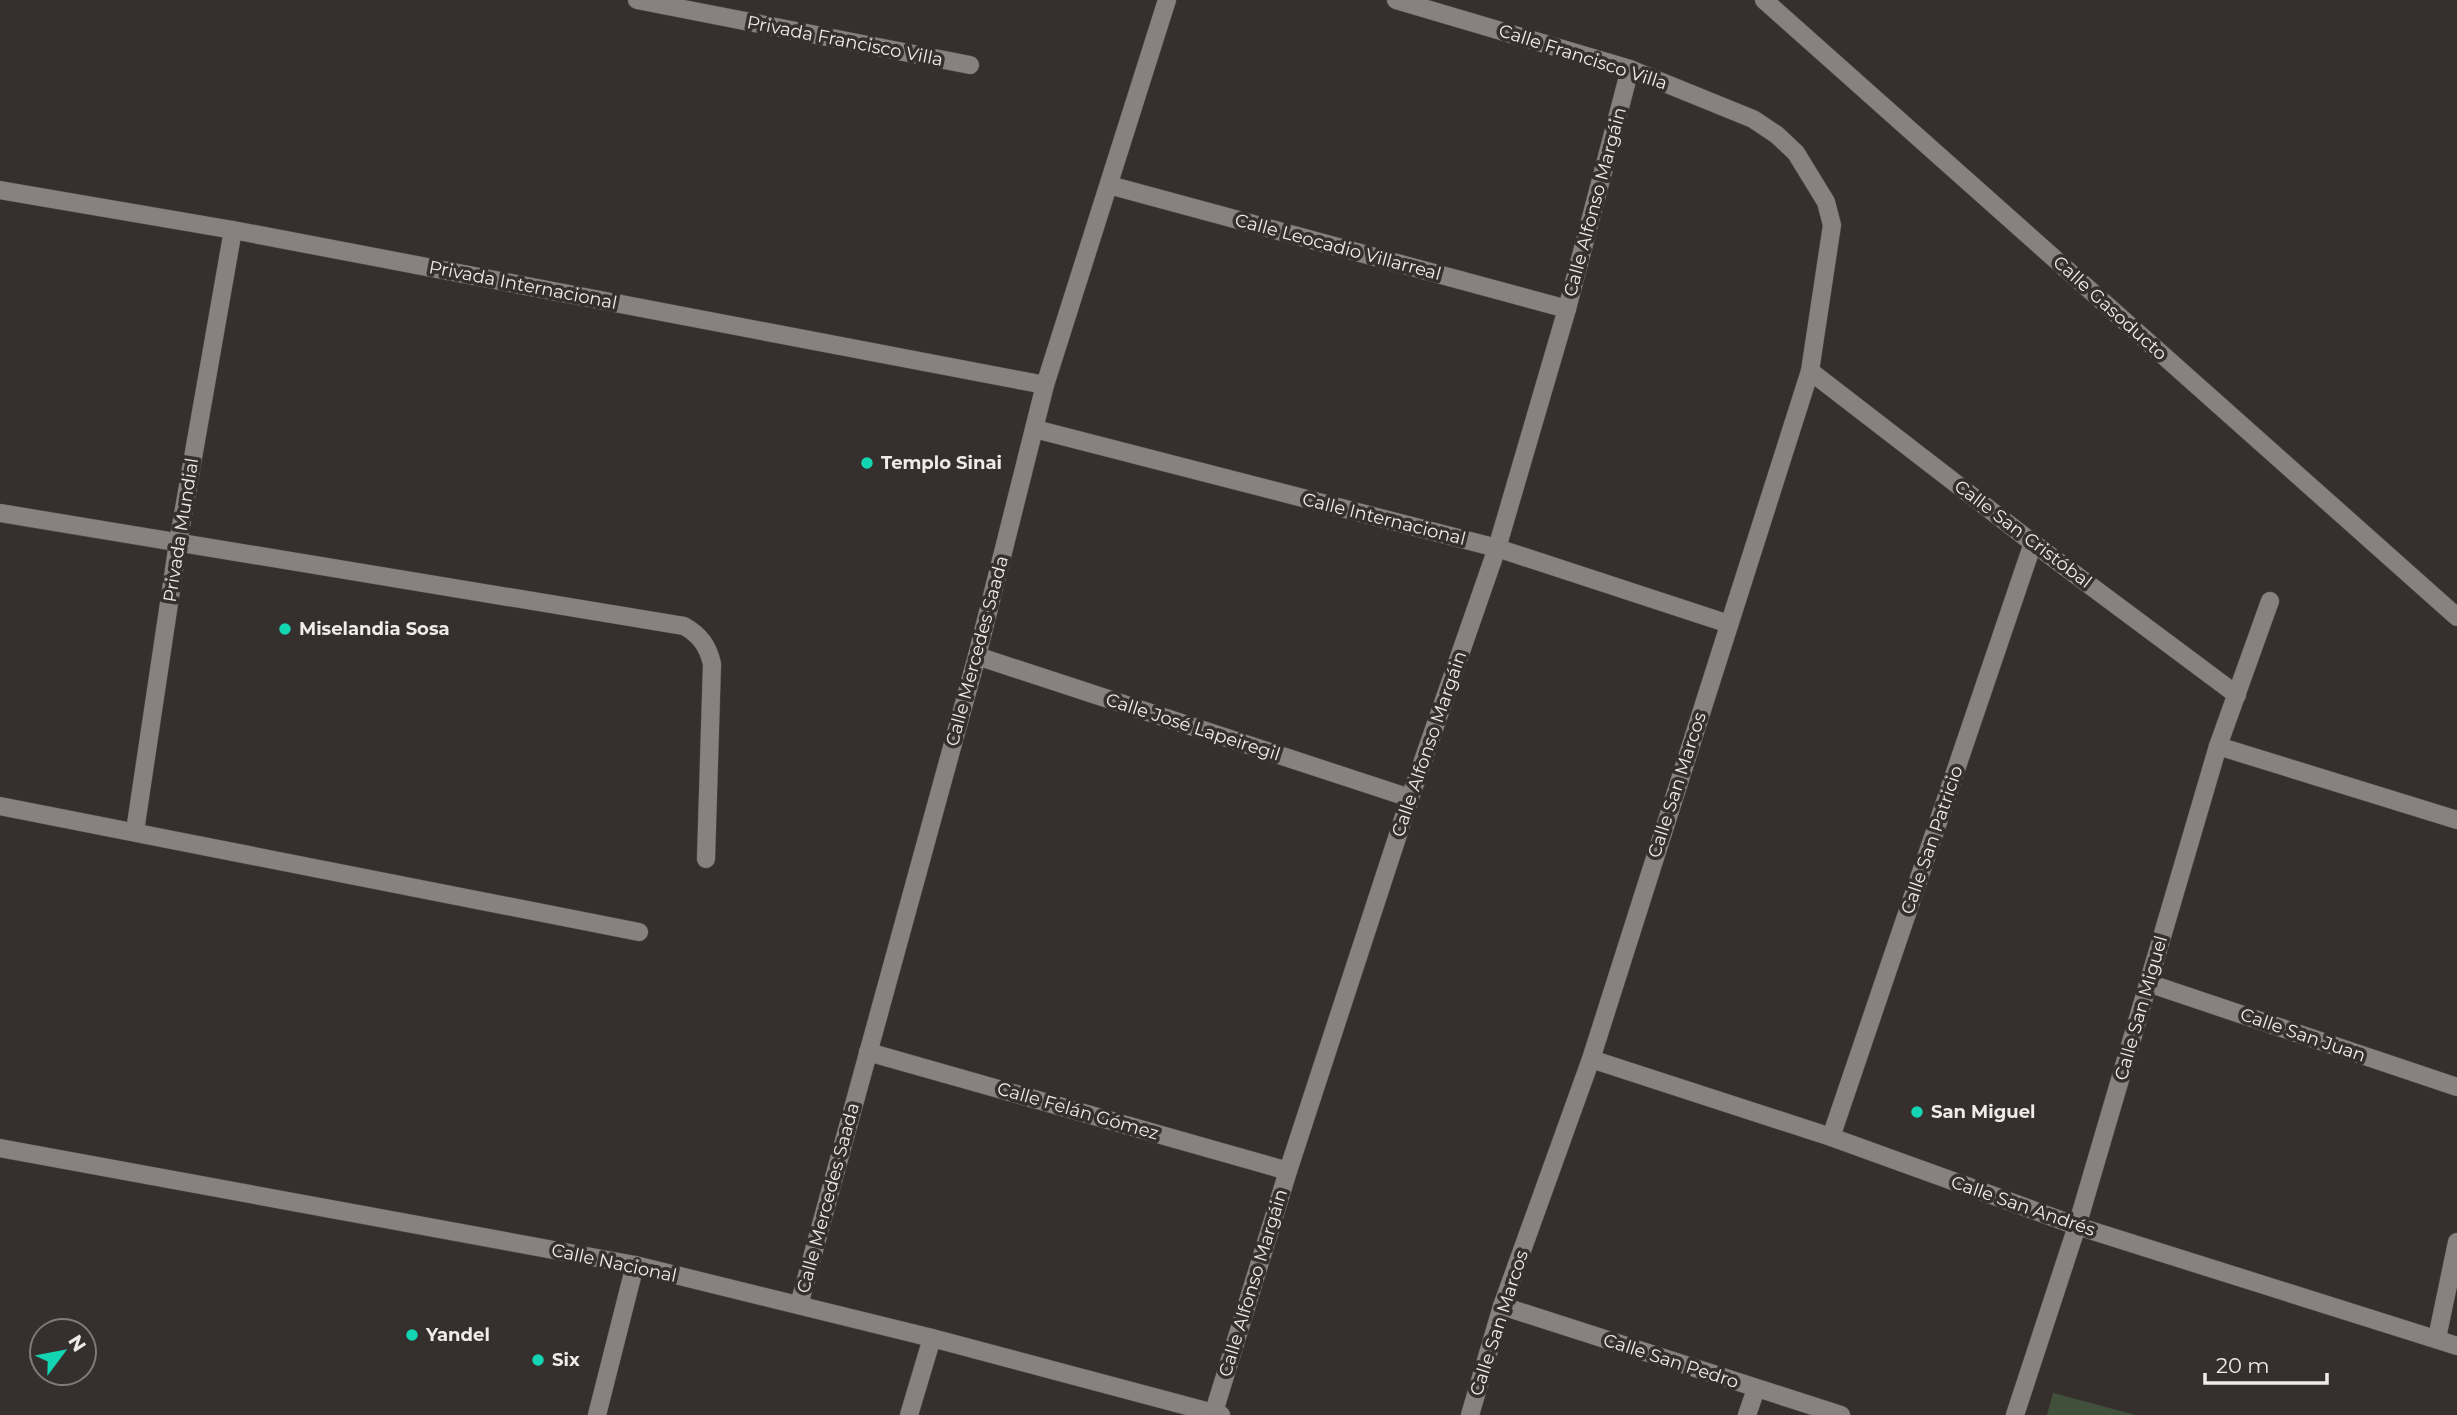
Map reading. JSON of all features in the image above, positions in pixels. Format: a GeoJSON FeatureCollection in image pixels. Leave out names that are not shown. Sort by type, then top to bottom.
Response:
{"type":"FeatureCollection","features":[{"type":"Feature","properties":{"kind":"street","name":"Privada Francisco Villa"},"geometry":{"type":"LineString","coordinates":[[637,0],[970,65]]}},
{"type":"Feature","properties":{"kind":"street","name":"Calle Mercedes Saada"},"geometry":{"type":"LineString","coordinates":[[799,1305],[977,656],[1045,385],[1167,0]]}},
{"type":"Feature","properties":{"kind":"street","name":"Calle Francisco Villa"},"geometry":{"type":"LineString","coordinates":[[1396,0],[1630,69],[1753,119],[1777,135],[1796,153]]}},
{"type":"Feature","properties":{"kind":"street","name":"Calle Gasoducto"},"geometry":{"type":"LineString","coordinates":[[1764,0],[2457,617]]}},
{"type":"Feature","properties":{"kind":"street","name":"Calle Alfonso Margáin"},"geometry":{"type":"LineString","coordinates":[[1216,1414],[1288,1171],[1410,798],[1497,548],[1567,309],[1630,69]]}},
{"type":"Feature","properties":{"kind":"street","name":"Calle San Marcos"},"geometry":{"type":"LineString","coordinates":[[1470,1415],[1502,1306],[1591,1059],[1810,371],[1832,225],[1826,202],[1796,153]]}},
{"type":"Feature","properties":{"kind":"street","name":"Calle Leocadio Villarreal"},"geometry":{"type":"LineString","coordinates":[[1109,185],[1567,309]]}},
{"type":"Feature","properties":{"kind":"street","name":"Privada Internacional"},"geometry":{"type":"LineString","coordinates":[[0,190],[233,230],[1045,385]]}},
{"type":"Feature","properties":{"kind":"street","name":"Privada Mundial"},"geometry":{"type":"LineString","coordinates":[[135,831],[178,543],[233,230]]}},
{"type":"Feature","properties":{"kind":"street","name":"Calle San Cristóbal"},"geometry":{"type":"LineString","coordinates":[[1810,371],[2237,695]]}},
{"type":"Feature","properties":{"kind":"street","name":"Calle Internacional"},"geometry":{"type":"LineString","coordinates":[[1035,429],[1497,548],[1729,624]]}},
{"type":"Feature","properties":{"kind":"street"},"geometry":{"type":"LineString","coordinates":[[0,513],[684,626],[697,633],[710,653],[712,664],[706,859]]}},
{"type":"Feature","properties":{"kind":"street","name":"Calle San Patricio"},"geometry":{"type":"LineString","coordinates":[[1831,1137],[2034,543]]}},
{"type":"Feature","properties":{"kind":"street","name":"Calle San Miguel"},"geometry":{"type":"LineString","coordinates":[[2015,1415],[2077,1226],[2218,746],[2270,601]]}},
{"type":"Feature","properties":{"kind":"street","name":"Calle José Lapeiregil"},"geometry":{"type":"LineString","coordinates":[[977,656],[1410,798]]}},
{"type":"Feature","properties":{"kind":"street"},"geometry":{"type":"LineString","coordinates":[[2218,746],[2457,820]]}},
{"type":"Feature","properties":{"kind":"street"},"geometry":{"type":"LineString","coordinates":[[0,806],[639,932]]}},
{"type":"Feature","properties":{"kind":"street","name":"Calle San Juan"},"geometry":{"type":"LineString","coordinates":[[2148,984],[2457,1087]]}},
{"type":"Feature","properties":{"kind":"street","name":"Calle Felán Gómez"},"geometry":{"type":"LineString","coordinates":[[868,1052],[1288,1171]]}},
{"type":"Feature","properties":{"kind":"street","name":"Calle San Andrés"},"geometry":{"type":"LineString","coordinates":[[1591,1059],[1831,1137],[2077,1226],[2457,1346]]}},
{"type":"Feature","properties":{"kind":"street","name":"Calle Nacional"},"geometry":{"type":"LineString","coordinates":[[0,1148],[635,1265],[932,1338],[1216,1414]]}},
{"type":"Feature","properties":{"kind":"street"},"geometry":{"type":"LineString","coordinates":[[2437,1338],[2457,1242]]}},
{"type":"Feature","properties":{"kind":"street"},"geometry":{"type":"LineString","coordinates":[[597,1415],[635,1265]]}},
{"type":"Feature","properties":{"kind":"street","name":"Calle San Pedro"},"geometry":{"type":"LineString","coordinates":[[1502,1306],[1841,1415]]}},
{"type":"Feature","properties":{"kind":"street"},"geometry":{"type":"LineString","coordinates":[[909,1415],[932,1338]]}},
{"type":"Feature","properties":{"kind":"street"},"geometry":{"type":"LineString","coordinates":[[1747,1415],[1756,1389]]}},
{"type":"Feature","properties":{"kind":"green space"},"geometry":{"type":"Polygon","coordinates":[[[2053,1393],[2136,1415],[2047,1415],[2053,1393]]]}},
{"type":"Feature","properties":{"kind":"place","name":"Templo Sinai"},"geometry":{"type":"Point","coordinates":[867,463]}},
{"type":"Feature","properties":{"kind":"place","name":"Miselandia Sosa"},"geometry":{"type":"Point","coordinates":[285,629]}},
{"type":"Feature","properties":{"kind":"place","name":"San Miguel"},"geometry":{"type":"Point","coordinates":[1917,1112]}},
{"type":"Feature","properties":{"kind":"place","name":"Yandel"},"geometry":{"type":"Point","coordinates":[412,1335]}},
{"type":"Feature","properties":{"kind":"place","name":"Six"},"geometry":{"type":"Point","coordinates":[538,1360]}}]}
